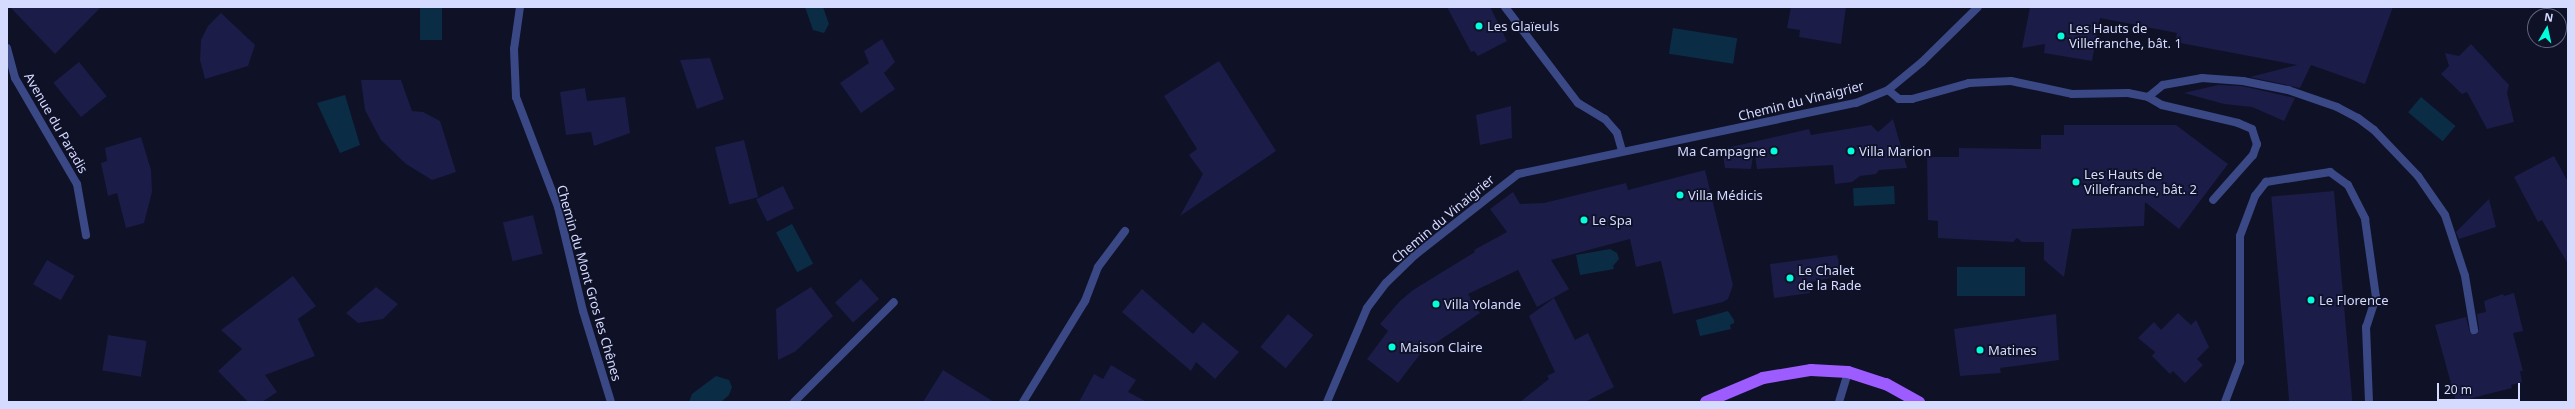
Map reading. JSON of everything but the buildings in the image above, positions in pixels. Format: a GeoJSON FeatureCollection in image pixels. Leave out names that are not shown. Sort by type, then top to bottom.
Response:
{"type":"FeatureCollection","features":[{"type":"Feature","properties":{"kind":"main road"},"geometry":{"type":"LineString","coordinates":[[1706,402],[1763,378],[1811,370],[1848,372],[1886,384],[1919,402]]}},
{"type":"Feature","properties":{"kind":"street","name":"Chemin du Mont Gros les Chênes"},"geometry":{"type":"LineString","coordinates":[[520,7],[514,49],[516,97],[558,207],[583,311],[611,402]]}},
{"type":"Feature","properties":{"kind":"street"},"geometry":{"type":"LineString","coordinates":[[1506,7],[1578,103],[1605,119],[1617,133],[1622,150]]}},
{"type":"Feature","properties":{"kind":"street","name":"Chemin du Vinaigrier"},"geometry":{"type":"LineString","coordinates":[[1327,402],[1367,308],[1386,283],[1415,255],[1518,174],[1622,150],[1657,146],[1856,103],[1888,90],[1922,62],[1978,7]]}},
{"type":"Feature","properties":{"kind":"street","name":"Avenue du Paradis"},"geometry":{"type":"LineString","coordinates":[[7,48],[15,78],[77,184],[86,235]]}},
{"type":"Feature","properties":{"kind":"street"},"geometry":{"type":"LineString","coordinates":[[2148,97],[2163,84],[2202,78],[2243,81],[2288,90],[2337,107],[2358,118],[2374,130],[2418,176],[2445,215],[2465,276],[2474,330]]}},
{"type":"Feature","properties":{"kind":"street"},"geometry":{"type":"LineString","coordinates":[[1888,90],[1899,99],[1912,99],[1969,83],[2011,82],[2072,94],[2128,92],[2148,97],[2162,105],[2238,123],[2252,129],[2256,144],[2253,155],[2213,200]]}},
{"type":"Feature","properties":{"kind":"street"},"geometry":{"type":"LineString","coordinates":[[2225,402],[2240,362],[2240,236],[2255,196],[2266,182],[2330,172],[2348,185],[2365,219],[2376,297],[2366,327],[2369,402]]}},
{"type":"Feature","properties":{"kind":"street"},"geometry":{"type":"LineString","coordinates":[[1023,402],[1085,301],[1098,267],[1125,231]]}},
{"type":"Feature","properties":{"kind":"street"},"geometry":{"type":"LineString","coordinates":[[794,402],[894,302]]}},
{"type":"Feature","properties":{"kind":"street"},"geometry":{"type":"LineString","coordinates":[[1839,402],[1848,372]]}},
{"type":"Feature","properties":{"kind":"water"},"geometry":{"type":"Polygon","coordinates":[[[420,7],[442,7],[442,40],[420,40],[420,7]]]}},
{"type":"Feature","properties":{"kind":"water"},"geometry":{"type":"Polygon","coordinates":[[[805,7],[823,7],[829,24],[824,33],[813,30],[805,7]]]}},
{"type":"Feature","properties":{"kind":"water"},"geometry":{"type":"Polygon","coordinates":[[[1673,28],[1737,38],[1733,64],[1669,54],[1673,28]]]}},
{"type":"Feature","properties":{"kind":"water"},"geometry":{"type":"Polygon","coordinates":[[[345,95],[360,145],[340,153],[317,103],[345,95]]]}},
{"type":"Feature","properties":{"kind":"water"},"geometry":{"type":"Polygon","coordinates":[[[2421,97],[2455,126],[2443,141],[2408,112],[2421,97]]]}},
{"type":"Feature","properties":{"kind":"water"},"geometry":{"type":"Polygon","coordinates":[[[1894,186],[1895,204],[1854,206],[1853,188],[1894,186]]]}},
{"type":"Feature","properties":{"kind":"water"},"geometry":{"type":"Polygon","coordinates":[[[792,224],[813,264],[797,272],[776,232],[792,224]]]}},
{"type":"Feature","properties":{"kind":"water"},"geometry":{"type":"Polygon","coordinates":[[[1610,249],[1617,253],[1619,259],[1613,266],[1614,269],[1580,275],[1576,255],[1610,249]]]}},
{"type":"Feature","properties":{"kind":"water"},"geometry":{"type":"Polygon","coordinates":[[[1957,267],[2025,267],[2025,296],[1957,296],[1957,267]]]}},
{"type":"Feature","properties":{"kind":"water"},"geometry":{"type":"Polygon","coordinates":[[[1728,311],[1734,320],[1734,323],[1730,325],[1731,329],[1700,336],[1696,320],[1728,311]]]}},
{"type":"Feature","properties":{"kind":"water"},"geometry":{"type":"Polygon","coordinates":[[[716,376],[729,380],[732,387],[729,395],[721,402],[689,402],[692,394],[716,376]]]}},
{"type":"Feature","properties":{"kind":"place","name":"Les Glaïeuls"},"geometry":{"type":"Point","coordinates":[1479,26]}},
{"type":"Feature","properties":{"kind":"place","name":"Les Hauts de Villefranche, bât. 1"},"geometry":{"type":"Point","coordinates":[2061,36]}},
{"type":"Feature","properties":{"kind":"place","name":"Ma Campagne"},"geometry":{"type":"Point","coordinates":[1774,151]}},
{"type":"Feature","properties":{"kind":"place","name":"Villa Marion"},"geometry":{"type":"Point","coordinates":[1851,151]}},
{"type":"Feature","properties":{"kind":"place","name":"Les Hauts de Villefranche, bât. 2"},"geometry":{"type":"Point","coordinates":[2076,182]}},
{"type":"Feature","properties":{"kind":"place","name":"Villa Médicis"},"geometry":{"type":"Point","coordinates":[1680,195]}},
{"type":"Feature","properties":{"kind":"place","name":"Le Spa"},"geometry":{"type":"Point","coordinates":[1584,220]}},
{"type":"Feature","properties":{"kind":"place","name":"Le Chalet de la Rade"},"geometry":{"type":"Point","coordinates":[1790,278]}},
{"type":"Feature","properties":{"kind":"place","name":"Le Florence"},"geometry":{"type":"Point","coordinates":[2311,300]}},
{"type":"Feature","properties":{"kind":"place","name":"Villa Yolande"},"geometry":{"type":"Point","coordinates":[1436,304]}},
{"type":"Feature","properties":{"kind":"place","name":"Maison Claire"},"geometry":{"type":"Point","coordinates":[1392,347]}},
{"type":"Feature","properties":{"kind":"place","name":"Matines"},"geometry":{"type":"Point","coordinates":[1980,350]}}]}
